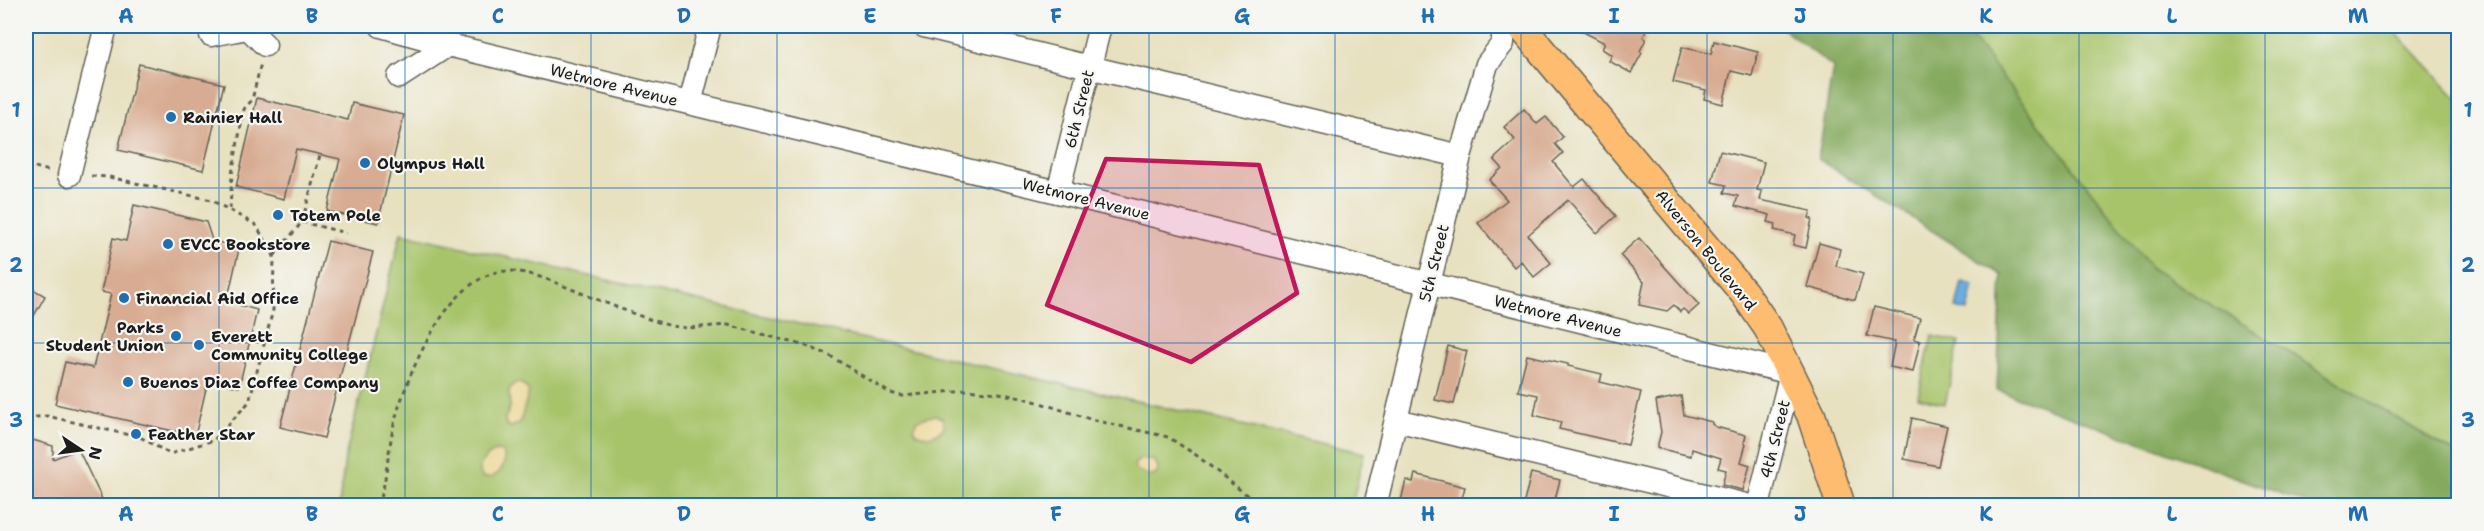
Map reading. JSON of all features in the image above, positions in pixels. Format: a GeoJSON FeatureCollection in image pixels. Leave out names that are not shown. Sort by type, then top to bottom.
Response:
{"type":"FeatureCollection","features":[{"type":"Feature","properties":{"kind":"main road","name":"Alverson Boulevard"},"geometry":{"type":"LineString","coordinates":[[1521,26],[1743,293],[1768,328],[1811,415],[1841,506]]}},
{"type":"Feature","properties":{"kind":"street"},"geometry":{"type":"LineString","coordinates":[[69,175],[106,26]]}},
{"type":"Feature","properties":{"kind":"street","name":"Wetmore Avenue"},"geometry":{"type":"LineString","coordinates":[[381,26],[448,45],[1058,192],[1791,373]]}},
{"type":"Feature","properties":{"kind":"street"},"geometry":{"type":"LineString","coordinates":[[690,103],[710,26]]}},
{"type":"Feature","properties":{"kind":"street"},"geometry":{"type":"LineString","coordinates":[[924,26],[1089,68],[1460,156]]}},
{"type":"Feature","properties":{"kind":"street","name":"6th Street"},"geometry":{"type":"LineString","coordinates":[[1058,192],[1100,26]]}},
{"type":"Feature","properties":{"kind":"street","name":"5th Street"},"geometry":{"type":"LineString","coordinates":[[1375,506],[1460,156],[1487,64],[1503,43],[1503,26]]}},
{"type":"Feature","properties":{"kind":"street"},"geometry":{"type":"LineString","coordinates":[[218,34],[246,27],[265,45]]}},
{"type":"Feature","properties":{"kind":"street"},"geometry":{"type":"LineString","coordinates":[[399,77],[448,45]]}},
{"type":"Feature","properties":{"kind":"street","name":"4th Street"},"geometry":{"type":"LineString","coordinates":[[1758,506],[1791,373]]}},
{"type":"Feature","properties":{"kind":"street"},"geometry":{"type":"LineString","coordinates":[[1396,420],[1750,506]]}},
{"type":"Feature","properties":{"kind":"path"},"geometry":{"type":"LineString","coordinates":[[230,209],[232,174],[244,109],[252,100],[265,45]]}},
{"type":"Feature","properties":{"kind":"path"},"geometry":{"type":"LineString","coordinates":[[274,256],[302,222],[320,154]]}},
{"type":"Feature","properties":{"kind":"path"},"geometry":{"type":"LineString","coordinates":[[26,165],[69,175],[109,177],[211,200],[256,225],[274,256],[273,310],[249,402],[214,440],[170,454],[142,438],[47,416],[26,418]]}},
{"type":"Feature","properties":{"kind":"path"},"geometry":{"type":"LineString","coordinates":[[302,222],[346,233]]}},
{"type":"Feature","properties":{"kind":"path"},"geometry":{"type":"LineString","coordinates":[[379,506],[395,420],[419,354],[457,297],[490,274],[506,271],[546,280],[671,326],[687,328],[728,325],[806,346],[827,354],[890,393],[903,396],[965,390],[999,393],[1031,400],[1093,420],[1168,437],[1196,455],[1248,496],[1256,506]]}},
{"type":"Feature","properties":{"kind":"highlighted area"},"geometry":{"type":"Polygon","coordinates":[[[1106,159],[1259,165],[1297,293],[1191,362],[1047,305],[1106,159]]]}},
{"type":"Feature","properties":{"kind":"green space"},"geometry":{"type":"Polygon","coordinates":[[[1779,26],[1963,26],[2151,268],[2458,454],[2458,505],[2312,505],[1997,390],[2002,275],[1818,159],[1833,67],[1779,26]]]}},
{"type":"Feature","properties":{"kind":"green space"},"geometry":{"type":"Polygon","coordinates":[[[1961,26],[2390,26],[2458,99],[2458,454],[2151,268],[1961,26]]]}},
{"type":"Feature","properties":{"kind":"green space"},"geometry":{"type":"Polygon","coordinates":[[[401,233],[1364,453],[1352,505],[339,506],[345,458],[401,233]]]}},
{"type":"Feature","properties":{"kind":"green space"},"geometry":{"type":"Polygon","coordinates":[[[1932,336],[1959,342],[1945,404],[1918,397],[1932,336]]]}},
{"type":"Feature","properties":{"kind":"sand"},"geometry":{"type":"Polygon","coordinates":[[[515,383],[522,384],[529,391],[520,423],[511,427],[506,424],[505,419],[510,407],[509,390],[515,383]]]}},
{"type":"Feature","properties":{"kind":"sand"},"geometry":{"type":"Polygon","coordinates":[[[936,415],[943,419],[944,427],[941,430],[932,435],[916,433],[914,429],[917,420],[936,415]]]}},
{"type":"Feature","properties":{"kind":"sand"},"geometry":{"type":"Polygon","coordinates":[[[495,451],[503,452],[503,467],[492,477],[482,477],[481,464],[495,451]]]}},
{"type":"Feature","properties":{"kind":"sand"},"geometry":{"type":"Polygon","coordinates":[[[1140,459],[1155,461],[1158,468],[1157,474],[1152,476],[1136,471],[1134,465],[1140,459]]]}},
{"type":"Feature","properties":{"kind":"water"},"geometry":{"type":"Polygon","coordinates":[[[1962,282],[1974,285],[1968,311],[1956,308],[1962,282]]]}},
{"type":"Feature","properties":{"kind":"building"},"geometry":{"type":"Polygon","coordinates":[[[1572,26],[1649,26],[1643,37],[1646,39],[1640,51],[1642,53],[1631,73],[1609,61],[1612,55],[1602,49],[1605,43],[1572,26]]]}},
{"type":"Feature","properties":{"kind":"building"},"geometry":{"type":"Polygon","coordinates":[[[1714,41],[1758,52],[1752,76],[1731,71],[1723,104],[1704,99],[1706,90],[1673,82],[1682,47],[1711,54],[1714,41]]]}},
{"type":"Feature","properties":{"kind":"building","name":"Rainier Hall"},"geometry":{"type":"Polygon","coordinates":[[[139,64],[224,84],[203,170],[118,150],[139,64]]]}},
{"type":"Feature","properties":{"kind":"building","name":"Olympus Hall"},"geometry":{"type":"Polygon","coordinates":[[[257,98],[348,120],[352,103],[404,115],[378,223],[327,211],[340,159],[296,149],[284,199],[236,187],[257,98]]]}},
{"type":"Feature","properties":{"kind":"building"},"geometry":{"type":"Polygon","coordinates":[[[1524,109],[1537,124],[1546,117],[1563,137],[1555,144],[1563,153],[1553,162],[1574,187],[1584,179],[1616,216],[1597,233],[1568,200],[1528,235],[1551,263],[1534,277],[1521,261],[1514,267],[1478,223],[1507,200],[1489,180],[1502,168],[1494,159],[1515,140],[1504,127],[1524,109]]]}},
{"type":"Feature","properties":{"kind":"building"},"geometry":{"type":"Polygon","coordinates":[[[1720,151],[1764,162],[1757,190],[1762,191],[1760,200],[1811,211],[1809,218],[1812,219],[1806,248],[1793,245],[1795,235],[1774,230],[1776,224],[1768,222],[1770,215],[1735,206],[1738,196],[1724,193],[1726,185],[1712,182],[1720,151]]]}},
{"type":"Feature","properties":{"kind":"building","name":"Parks Student Union"},"geometry":{"type":"Polygon","coordinates":[[[134,205],[206,222],[212,240],[239,249],[227,302],[257,310],[239,387],[208,380],[195,436],[55,404],[65,362],[93,368],[111,294],[101,292],[113,238],[126,241],[134,205]]]}},
{"type":"Feature","properties":{"kind":"building"},"geometry":{"type":"Polygon","coordinates":[[[1639,238],[1699,305],[1689,314],[1683,309],[1680,312],[1674,305],[1667,311],[1639,305],[1644,282],[1620,255],[1639,238]]]}},
{"type":"Feature","properties":{"kind":"building"},"geometry":{"type":"Polygon","coordinates":[[[328,241],[373,252],[324,438],[280,427],[328,241]]]}},
{"type":"Feature","properties":{"kind":"building"},"geometry":{"type":"Polygon","coordinates":[[[1819,243],[1840,249],[1836,266],[1863,274],[1855,300],[1807,287],[1819,243]]]}},
{"type":"Feature","properties":{"kind":"building"},"geometry":{"type":"Polygon","coordinates":[[[26,285],[45,296],[26,330],[26,285]]]}},
{"type":"Feature","properties":{"kind":"building"},"geometry":{"type":"Polygon","coordinates":[[[1874,307],[1920,318],[1914,339],[1920,341],[1913,372],[1890,367],[1895,342],[1867,336],[1874,307]]]}},
{"type":"Feature","properties":{"kind":"building"},"geometry":{"type":"Polygon","coordinates":[[[1448,346],[1467,351],[1454,404],[1435,400],[1448,346]]]}},
{"type":"Feature","properties":{"kind":"building"},"geometry":{"type":"Polygon","coordinates":[[[1527,355],[1602,374],[1600,382],[1641,392],[1628,445],[1559,429],[1561,422],[1534,415],[1538,395],[1518,391],[1527,355]]]}},
{"type":"Feature","properties":{"kind":"building"},"geometry":{"type":"Polygon","coordinates":[[[1681,396],[1684,415],[1712,422],[1716,427],[1746,435],[1741,462],[1750,465],[1743,490],[1722,485],[1726,470],[1718,468],[1721,458],[1692,449],[1691,456],[1657,448],[1661,432],[1656,401],[1681,396]]]}},
{"type":"Feature","properties":{"kind":"building"},"geometry":{"type":"Polygon","coordinates":[[[1912,418],[1947,426],[1938,466],[1904,459],[1912,418]]]}},
{"type":"Feature","properties":{"kind":"building"},"geometry":{"type":"Polygon","coordinates":[[[26,438],[53,446],[53,459],[78,449],[102,499],[92,506],[26,506],[26,438]]]}},
{"type":"Feature","properties":{"kind":"building"},"geometry":{"type":"Polygon","coordinates":[[[1531,473],[1560,480],[1554,503],[1546,501],[1545,506],[1523,506],[1531,473]]]}},
{"type":"Feature","properties":{"kind":"building"},"geometry":{"type":"Polygon","coordinates":[[[1415,474],[1465,487],[1460,506],[1419,506],[1401,501],[1406,480],[1413,482],[1415,474]]]}},
{"type":"Feature","properties":{"kind":"place","name":"Rainier Hall"},"geometry":{"type":"Point","coordinates":[171,117]}},
{"type":"Feature","properties":{"kind":"place","name":"Olympus Hall"},"geometry":{"type":"Point","coordinates":[365,163]}},
{"type":"Feature","properties":{"kind":"place","name":"Totem Pole"},"geometry":{"type":"Point","coordinates":[278,215]}},
{"type":"Feature","properties":{"kind":"place","name":"EVCC Bookstore"},"geometry":{"type":"Point","coordinates":[168,244]}},
{"type":"Feature","properties":{"kind":"place","name":"Financial Aid Office"},"geometry":{"type":"Point","coordinates":[124,298]}},
{"type":"Feature","properties":{"kind":"place","name":"Parks Student Union"},"geometry":{"type":"Point","coordinates":[176,336]}},
{"type":"Feature","properties":{"kind":"place","name":"Everett Community College"},"geometry":{"type":"Point","coordinates":[199,345]}},
{"type":"Feature","properties":{"kind":"place","name":"Buenos Diaz Coffee Company"},"geometry":{"type":"Point","coordinates":[128,382]}},
{"type":"Feature","properties":{"kind":"place","name":"Feather Star"},"geometry":{"type":"Point","coordinates":[136,434]}}]}
